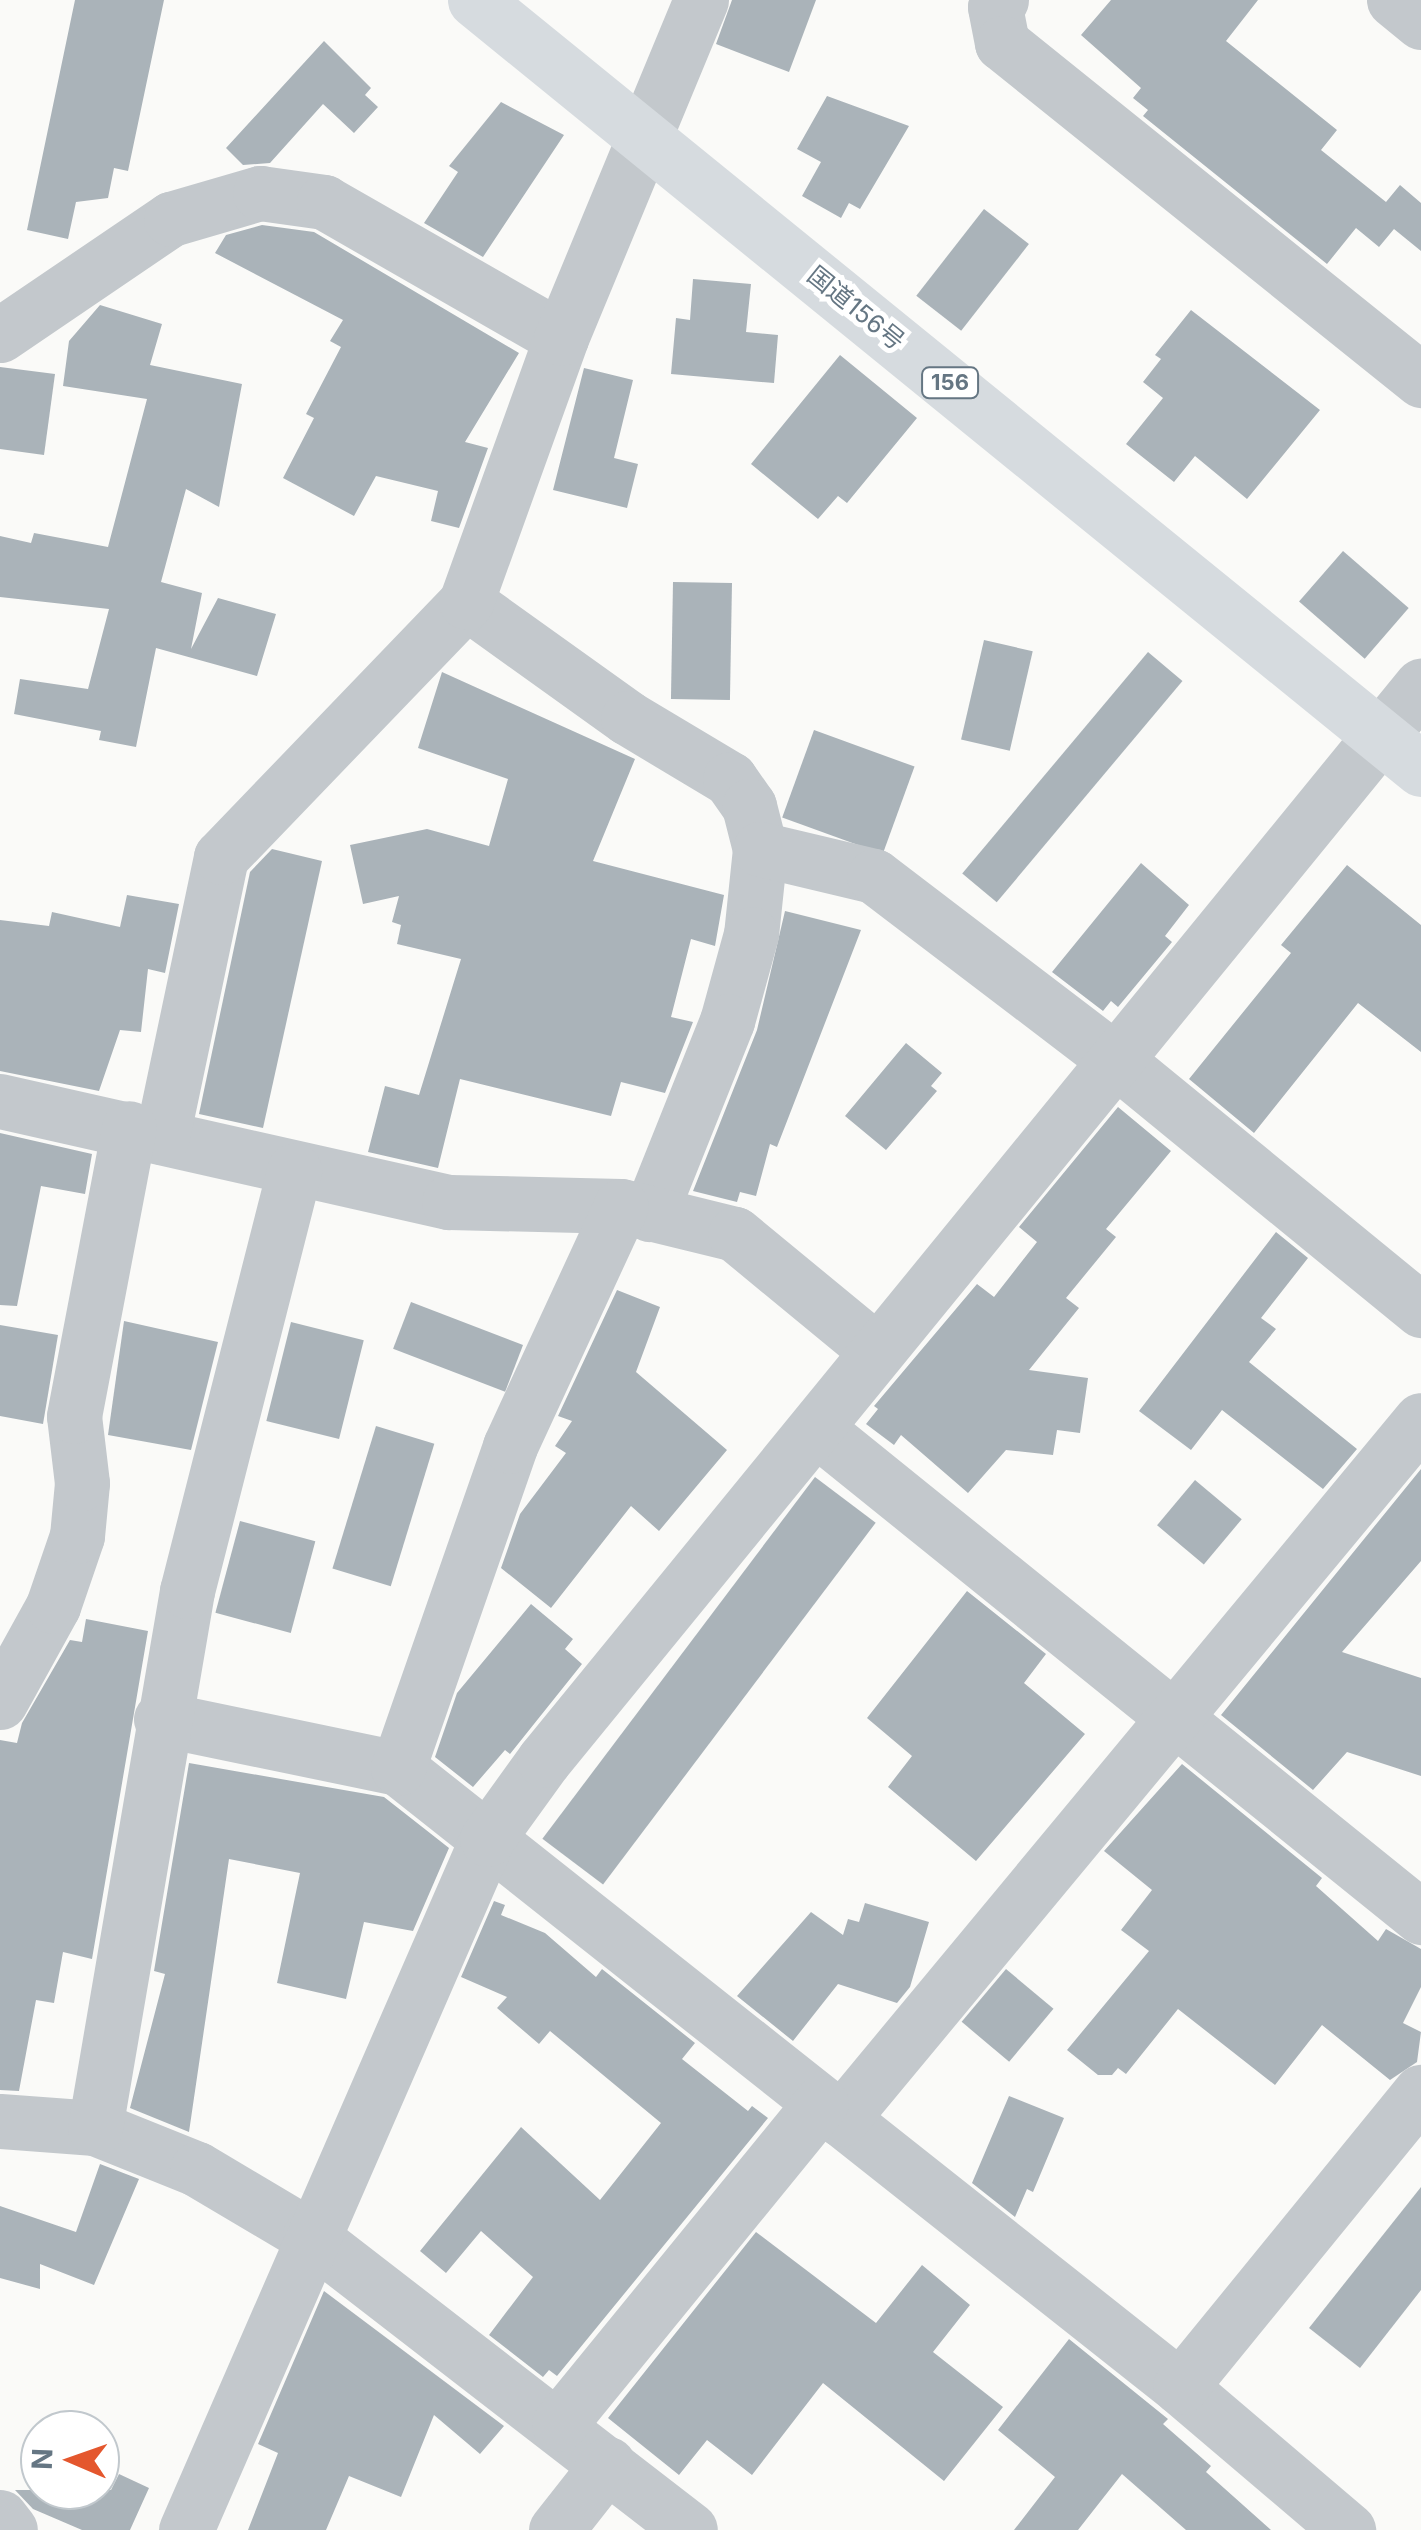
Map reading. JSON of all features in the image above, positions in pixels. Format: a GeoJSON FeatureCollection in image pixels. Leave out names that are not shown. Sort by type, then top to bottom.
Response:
{"type":"FeatureCollection","features":[{"type":"Feature","properties":{"kind":"highway","name":"国道156号"},"geometry":{"type":"LineString","coordinates":[[475,0],[1421,769]]}},
{"type":"Feature","properties":{"kind":"street"},"geometry":{"type":"LineString","coordinates":[[0,1702],[53,1606],[77,1536],[82,1483],[74,1416],[145,1132],[221,856],[466,602],[561,338],[701,0]]}},
{"type":"Feature","properties":{"kind":"street"},"geometry":{"type":"LineString","coordinates":[[1001,0],[996,7],[1002,43],[1421,380]]}},
{"type":"Feature","properties":{"kind":"street"},"geometry":{"type":"LineString","coordinates":[[1394,0],[1421,22]]}},
{"type":"Feature","properties":{"kind":"street"},"geometry":{"type":"LineString","coordinates":[[0,335],[10,334],[76,279],[171,219],[260,193],[324,202],[561,338]]}},
{"type":"Feature","properties":{"kind":"street"},"geometry":{"type":"LineString","coordinates":[[398,1768],[510,1446],[636,1210],[727,1021],[751,934],[760,850],[750,806],[730,779],[628,718],[466,602]]}},
{"type":"Feature","properties":{"kind":"street"},"geometry":{"type":"LineString","coordinates":[[186,2530],[310,2236],[487,1839],[544,1760],[819,1431],[877,1351],[1118,1062],[1421,686]]}},
{"type":"Feature","properties":{"kind":"street"},"geometry":{"type":"LineString","coordinates":[[760,850],[874,876],[1118,1062],[1421,1310]]}},
{"type":"Feature","properties":{"kind":"street"},"geometry":{"type":"LineString","coordinates":[[0,1101],[449,1202],[636,1210],[735,1234],[877,1351]]}},
{"type":"Feature","properties":{"kind":"street"},"geometry":{"type":"LineString","coordinates":[[95,2128],[138,1903],[161,1719],[294,1170]]}},
{"type":"Feature","properties":{"kind":"street"},"geometry":{"type":"LineString","coordinates":[[559,2424],[1174,1718],[1421,1420]]}},
{"type":"Feature","properties":{"kind":"street"},"geometry":{"type":"LineString","coordinates":[[819,1431],[1421,1917]]}},
{"type":"Feature","properties":{"kind":"street"},"geometry":{"type":"LineString","coordinates":[[161,1719],[398,1768],[1180,2387],[1348,2530]]}},
{"type":"Feature","properties":{"kind":"street"},"geometry":{"type":"LineString","coordinates":[[1180,2387],[1421,2092]]}},
{"type":"Feature","properties":{"kind":"street"},"geometry":{"type":"LineString","coordinates":[[0,2120],[95,2128],[197,2170],[310,2236],[559,2424],[690,2530]]}},
{"type":"Feature","properties":{"kind":"street"},"geometry":{"type":"LineString","coordinates":[[556,2530],[608,2464]]}},
{"type":"Feature","properties":{"kind":"street"},"geometry":{"type":"LineString","coordinates":[[0,2517],[10,2530]]}},
{"type":"Feature","properties":{"kind":"building"},"geometry":{"type":"Polygon","coordinates":[[[75,0],[164,0],[128,171],[114,168],[108,198],[76,202],[68,239],[27,230],[75,0]]]}},
{"type":"Feature","properties":{"kind":"building"},"geometry":{"type":"Polygon","coordinates":[[[732,0],[816,0],[789,72],[716,44],[732,0]]]}},
{"type":"Feature","properties":{"kind":"building"},"geometry":{"type":"Polygon","coordinates":[[[1111,0],[1258,0],[1226,41],[1337,130],[1321,150],[1386,202],[1400,185],[1421,203],[1421,251],[1394,229],[1379,247],[1356,228],[1327,264],[1143,116],[1148,110],[1133,98],[1141,88],[1081,35],[1111,0]]]}},
{"type":"Feature","properties":{"kind":"building"},"geometry":{"type":"Polygon","coordinates":[[[324,41],[371,88],[365,95],[378,107],[354,133],[323,104],[270,163],[243,165],[226,148],[324,41]]]}},
{"type":"Feature","properties":{"kind":"building"},"geometry":{"type":"Polygon","coordinates":[[[827,96],[909,126],[860,209],[849,203],[841,218],[802,196],[821,162],[797,149],[827,96]]]}},
{"type":"Feature","properties":{"kind":"building"},"geometry":{"type":"Polygon","coordinates":[[[501,102],[564,135],[483,257],[424,223],[458,172],[449,166],[501,102]]]}},
{"type":"Feature","properties":{"kind":"building"},"geometry":{"type":"Polygon","coordinates":[[[984,209],[1029,244],[961,331],[916,296],[984,209]]]}},
{"type":"Feature","properties":{"kind":"building"},"geometry":{"type":"Polygon","coordinates":[[[262,225],[314,232],[519,353],[465,442],[488,448],[459,528],[431,521],[438,491],[376,476],[354,516],[283,478],[314,418],[306,414],[341,347],[330,341],[343,320],[215,253],[226,235],[262,225]]]}},
{"type":"Feature","properties":{"kind":"building"},"geometry":{"type":"Polygon","coordinates":[[[693,279],[751,284],[746,332],[778,335],[774,383],[671,374],[676,318],[690,320],[693,279]]]}},
{"type":"Feature","properties":{"kind":"building"},"geometry":{"type":"Polygon","coordinates":[[[100,305],[162,324],[150,365],[242,384],[219,507],[186,489],[161,582],[202,593],[191,649],[218,598],[276,614],[257,676],[156,648],[136,747],[99,740],[101,731],[14,714],[20,679],[88,689],[109,609],[0,597],[0,536],[31,543],[34,533],[108,547],[147,399],[63,386],[69,341],[100,305]]]}},
{"type":"Feature","properties":{"kind":"building"},"geometry":{"type":"Polygon","coordinates":[[[1191,310],[1320,410],[1247,499],[1195,456],[1174,482],[1126,444],[1163,398],[1143,382],[1161,359],[1155,355],[1191,310]]]}},
{"type":"Feature","properties":{"kind":"building"},"geometry":{"type":"Polygon","coordinates":[[[840,355],[917,418],[847,503],[838,496],[818,519],[751,464],[840,355]]]}},
{"type":"Feature","properties":{"kind":"building"},"geometry":{"type":"Polygon","coordinates":[[[0,367],[55,374],[44,455],[0,449],[0,367]]]}},
{"type":"Feature","properties":{"kind":"building"},"geometry":{"type":"Polygon","coordinates":[[[584,368],[633,380],[614,458],[638,464],[627,508],[553,490],[584,368]]]}},
{"type":"Feature","properties":{"kind":"building"},"geometry":{"type":"Polygon","coordinates":[[[1343,551],[1409,608],[1365,659],[1299,602],[1343,551]]]}},
{"type":"Feature","properties":{"kind":"building"},"geometry":{"type":"Polygon","coordinates":[[[673,582],[732,583],[730,700],[671,699],[673,582]]]}},
{"type":"Feature","properties":{"kind":"building"},"geometry":{"type":"Polygon","coordinates":[[[984,640],[1033,651],[1010,751],[961,739],[984,640]]]}},
{"type":"Feature","properties":{"kind":"building"},"geometry":{"type":"Polygon","coordinates":[[[1148,652],[1182,681],[997,902],[962,873],[1148,652]]]}},
{"type":"Feature","properties":{"kind":"building"},"geometry":{"type":"Polygon","coordinates":[[[442,672],[635,759],[593,861],[724,895],[715,946],[691,939],[671,1017],[693,1022],[665,1093],[621,1082],[611,1116],[460,1079],[438,1168],[368,1152],[385,1086],[419,1095],[461,959],[397,944],[401,925],[392,922],[399,896],[363,904],[350,845],[427,829],[489,846],[508,779],[418,748],[442,672]]]}},
{"type":"Feature","properties":{"kind":"building"},"geometry":{"type":"Polygon","coordinates":[[[814,730],[915,767],[883,854],[782,817],[814,730]]]}},
{"type":"Feature","properties":{"kind":"building"},"geometry":{"type":"Polygon","coordinates":[[[272,849],[322,861],[263,1128],[199,1114],[250,872],[272,849]]]}},
{"type":"Feature","properties":{"kind":"building"},"geometry":{"type":"Polygon","coordinates":[[[1141,863],[1189,905],[1165,936],[1172,942],[1118,1007],[1111,1001],[1103,1011],[1052,972],[1141,863]]]}},
{"type":"Feature","properties":{"kind":"building"},"geometry":{"type":"Polygon","coordinates":[[[1347,865],[1421,925],[1421,1052],[1358,1003],[1254,1133],[1189,1079],[1291,953],[1281,945],[1347,865]]]}},
{"type":"Feature","properties":{"kind":"building"},"geometry":{"type":"Polygon","coordinates":[[[127,895],[179,904],[165,973],[148,969],[141,1032],[120,1030],[99,1091],[0,1071],[0,920],[49,926],[52,912],[120,927],[127,895]]]}},
{"type":"Feature","properties":{"kind":"building"},"geometry":{"type":"Polygon","coordinates":[[[785,911],[861,930],[777,1147],[770,1144],[756,1196],[740,1192],[737,1202],[693,1191],[757,1030],[785,911]]]}},
{"type":"Feature","properties":{"kind":"building"},"geometry":{"type":"Polygon","coordinates":[[[906,1043],[942,1073],[931,1086],[937,1091],[886,1150],[845,1116],[906,1043]]]}},
{"type":"Feature","properties":{"kind":"building"},"geometry":{"type":"Polygon","coordinates":[[[1118,1107],[1171,1151],[1106,1229],[1116,1237],[1066,1298],[1079,1308],[1029,1370],[1088,1378],[1080,1433],[1057,1430],[1053,1455],[1006,1450],[968,1493],[901,1435],[894,1445],[866,1424],[878,1409],[874,1406],[977,1284],[994,1297],[1037,1242],[1019,1227],[1118,1107]]]}},
{"type":"Feature","properties":{"kind":"building"},"geometry":{"type":"Polygon","coordinates":[[[0,1133],[92,1154],[85,1194],[41,1186],[17,1306],[0,1305],[0,1133]]]}},
{"type":"Feature","properties":{"kind":"building"},"geometry":{"type":"Polygon","coordinates":[[[1276,1232],[1308,1258],[1261,1318],[1276,1329],[1249,1362],[1357,1449],[1323,1489],[1222,1410],[1191,1450],[1139,1411],[1276,1232]]]}},
{"type":"Feature","properties":{"kind":"building"},"geometry":{"type":"Polygon","coordinates":[[[617,1290],[660,1307],[636,1372],[727,1450],[659,1531],[631,1506],[551,1608],[501,1568],[520,1514],[566,1453],[555,1446],[572,1421],[558,1416],[617,1290]]]}},
{"type":"Feature","properties":{"kind":"building"},"geometry":{"type":"Polygon","coordinates":[[[411,1302],[523,1345],[505,1392],[393,1349],[411,1302]]]}},
{"type":"Feature","properties":{"kind":"building"},"geometry":{"type":"Polygon","coordinates":[[[124,1321],[218,1342],[191,1450],[108,1435],[124,1321]]]}},
{"type":"Feature","properties":{"kind":"building"},"geometry":{"type":"Polygon","coordinates":[[[291,1322],[364,1340],[339,1439],[266,1421],[291,1322]]]}},
{"type":"Feature","properties":{"kind":"building"},"geometry":{"type":"Polygon","coordinates":[[[0,1325],[58,1335],[43,1424],[0,1416],[0,1325]]]}},
{"type":"Feature","properties":{"kind":"building"},"geometry":{"type":"Polygon","coordinates":[[[376,1426],[434,1444],[391,1586],[332,1568],[376,1426]]]}},
{"type":"Feature","properties":{"kind":"building"},"geometry":{"type":"Polygon","coordinates":[[[1421,1469],[1421,1561],[1342,1652],[1421,1678],[1421,1776],[1347,1752],[1313,1790],[1221,1715],[1421,1469]]]}},
{"type":"Feature","properties":{"kind":"building"},"geometry":{"type":"Polygon","coordinates":[[[815,1477],[876,1523],[603,1885],[542,1839],[815,1477]]]}},
{"type":"Feature","properties":{"kind":"building"},"geometry":{"type":"Polygon","coordinates":[[[1195,1480],[1242,1519],[1204,1564],[1157,1525],[1195,1480]]]}},
{"type":"Feature","properties":{"kind":"building"},"geometry":{"type":"Polygon","coordinates":[[[240,1521],[315,1541],[291,1633],[215,1613],[240,1521]]]}},
{"type":"Feature","properties":{"kind":"building"},"geometry":{"type":"Polygon","coordinates":[[[967,1591],[1046,1654],[1024,1683],[1085,1734],[976,1861],[888,1787],[912,1756],[867,1718],[967,1591]]]}},
{"type":"Feature","properties":{"kind":"building"},"geometry":{"type":"Polygon","coordinates":[[[531,1604],[573,1639],[565,1649],[582,1664],[510,1754],[505,1750],[473,1787],[435,1757],[457,1693],[531,1604]]]}},
{"type":"Feature","properties":{"kind":"building"},"geometry":{"type":"Polygon","coordinates":[[[86,1619],[148,1631],[92,1959],[63,1952],[54,2003],[36,2000],[19,2091],[0,2090],[0,1740],[17,1743],[22,1723],[70,1640],[82,1642],[86,1619]]]}},
{"type":"Feature","properties":{"kind":"building"},"geometry":{"type":"Polygon","coordinates":[[[189,1763],[384,1797],[449,1848],[413,1931],[364,1922],[346,1999],[277,1983],[300,1873],[229,1859],[189,2132],[130,2108],[165,1974],[154,1971],[189,1763]]]}},
{"type":"Feature","properties":{"kind":"building"},"geometry":{"type":"Polygon","coordinates":[[[1182,1764],[1322,1878],[1316,1886],[1378,1941],[1386,1929],[1421,1949],[1421,1987],[1403,2023],[1421,2032],[1417,2062],[1390,2080],[1322,2025],[1275,2085],[1178,2009],[1126,2074],[1118,2068],[1112,2075],[1098,2075],[1067,2050],[1149,1951],[1121,1930],[1152,1890],[1104,1851],[1182,1764]]]}},
{"type":"Feature","properties":{"kind":"building"},"geometry":{"type":"Polygon","coordinates":[[[494,1901],[505,1905],[501,1915],[545,1933],[596,1977],[602,1969],[695,2043],[682,2059],[748,2111],[752,2106],[768,2118],[557,2376],[549,2370],[543,2377],[489,2335],[533,2277],[481,2231],[446,2273],[420,2251],[521,2127],[600,2200],[661,2123],[550,2031],[539,2044],[497,2008],[507,1997],[461,1977],[494,1901]]]}},
{"type":"Feature","properties":{"kind":"building"},"geometry":{"type":"Polygon","coordinates":[[[865,1903],[929,1922],[910,1987],[897,2003],[838,1984],[793,2041],[737,1996],[811,1912],[843,1935],[848,1919],[859,1922],[865,1903]]]}},
{"type":"Feature","properties":{"kind":"building"},"geometry":{"type":"Polygon","coordinates":[[[1006,1969],[1053,2009],[1009,2062],[962,2022],[1006,1969]]]}},
{"type":"Feature","properties":{"kind":"building"},"geometry":{"type":"Polygon","coordinates":[[[1009,2096],[1064,2118],[1033,2192],[1027,2189],[1015,2217],[972,2183],[1009,2096]]]}},
{"type":"Feature","properties":{"kind":"building"},"geometry":{"type":"Polygon","coordinates":[[[100,2164],[139,2179],[94,2285],[40,2264],[40,2289],[0,2278],[0,2206],[76,2232],[100,2164]]]}},
{"type":"Feature","properties":{"kind":"building"},"geometry":{"type":"Polygon","coordinates":[[[1421,2187],[1421,2290],[1360,2368],[1309,2328],[1421,2187]]]}},
{"type":"Feature","properties":{"kind":"building"},"geometry":{"type":"Polygon","coordinates":[[[756,2232],[876,2323],[922,2265],[970,2305],[933,2352],[1003,2407],[944,2481],[823,2383],[752,2475],[707,2440],[679,2475],[608,2418],[756,2232]]]}},
{"type":"Feature","properties":{"kind":"building"},"geometry":{"type":"Polygon","coordinates":[[[324,2291],[504,2426],[480,2454],[434,2415],[401,2497],[349,2476],[326,2530],[248,2530],[278,2453],[258,2444],[324,2291]]]}},
{"type":"Feature","properties":{"kind":"building"},"geometry":{"type":"Polygon","coordinates":[[[1069,2339],[1168,2419],[1163,2424],[1211,2466],[1206,2472],[1271,2530],[1186,2530],[1122,2474],[1078,2530],[1014,2530],[1055,2477],[998,2430],[1069,2339]]]}},
{"type":"Feature","properties":{"kind":"building"},"geometry":{"type":"Polygon","coordinates":[[[120,2474],[149,2488],[130,2530],[82,2530],[35,2510],[120,2510],[120,2474]]]}}]}
